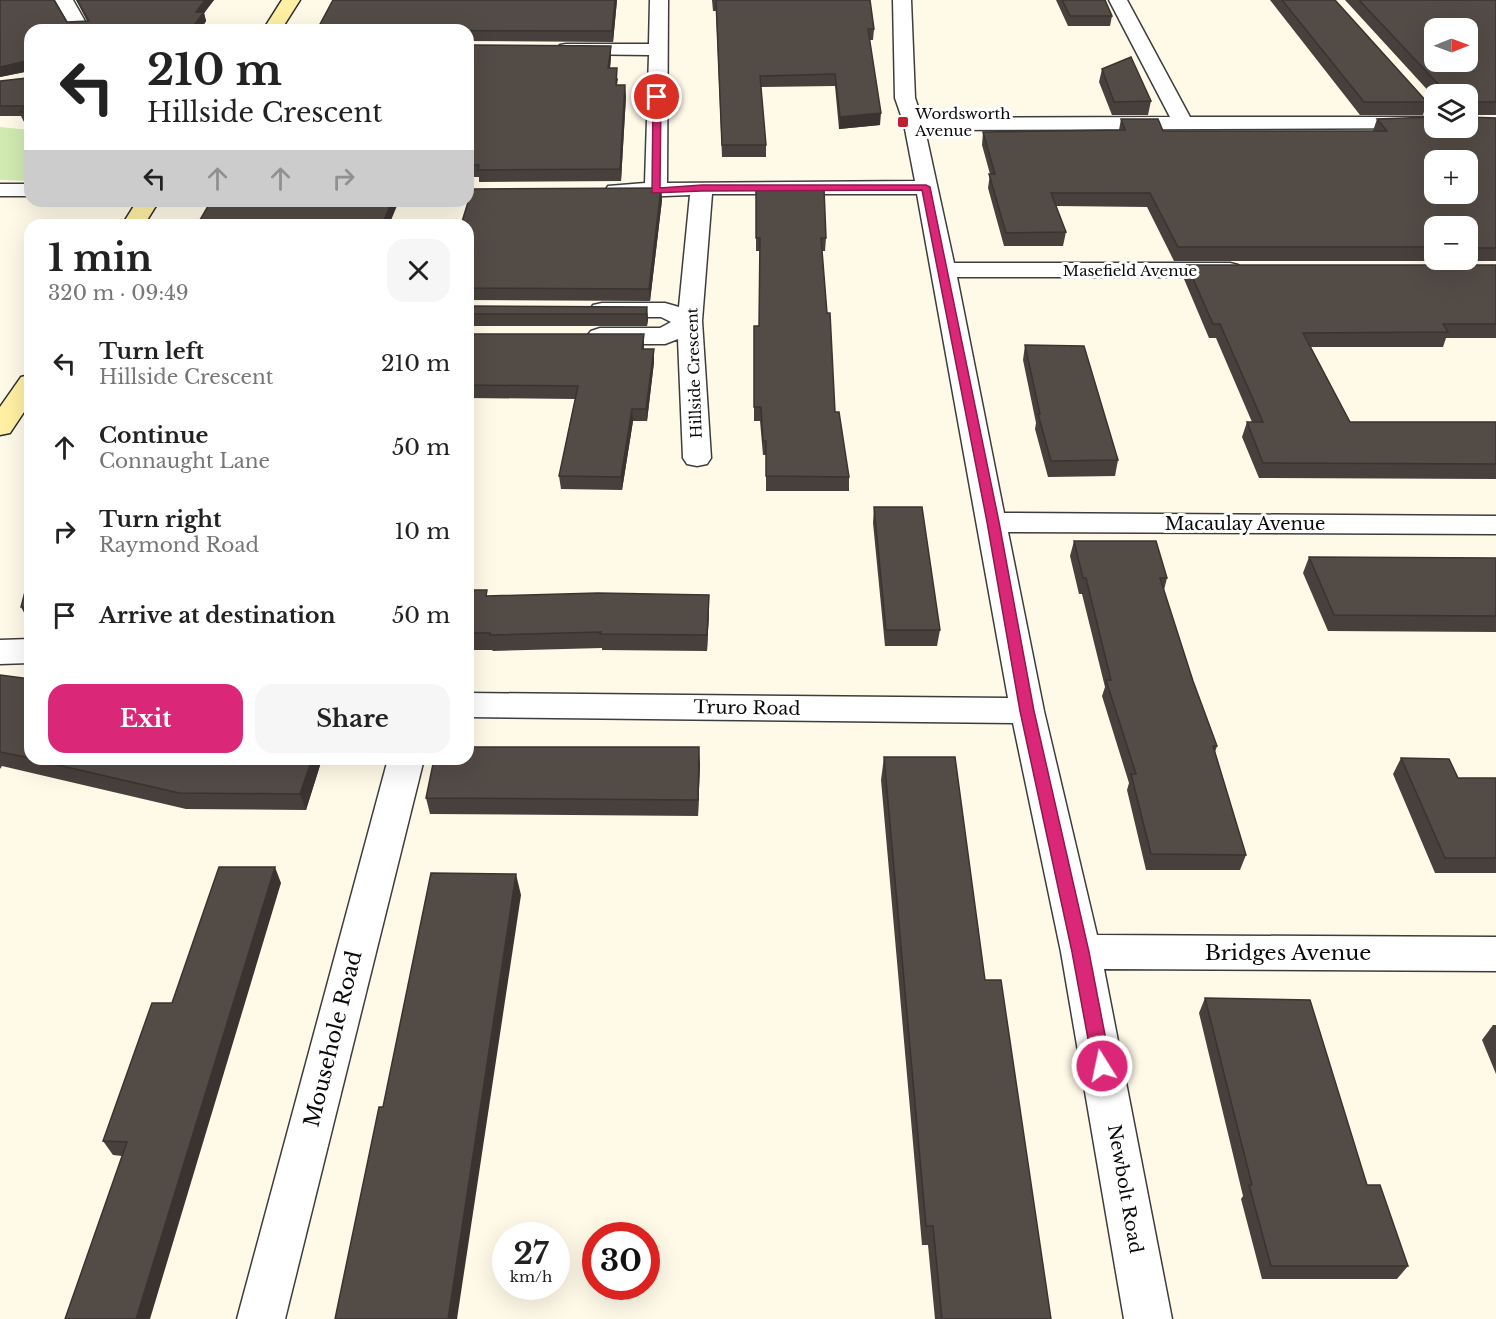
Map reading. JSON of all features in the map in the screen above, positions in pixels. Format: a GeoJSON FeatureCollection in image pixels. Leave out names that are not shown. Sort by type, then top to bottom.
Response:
{"type":"FeatureCollection","features":[{"type":"Feature","properties":{"kind":"street"},"geometry":{"type":"LineString","coordinates":[[64,0],[78,24]]}},
{"type":"Feature","properties":{"kind":"street"},"geometry":{"type":"LineString","coordinates":[[276,24],[291,0]]}},
{"type":"Feature","properties":{"kind":"street"},"geometry":{"type":"LineString","coordinates":[[656,191],[659,0]]}},
{"type":"Feature","properties":{"kind":"street","name":"Newbolt Road"},"geometry":{"type":"LineString","coordinates":[[902,0],[905,98],[914,124],[944,270],[1027,711],[1081,952],[1148,1319]]}},
{"type":"Feature","properties":{"kind":"street"},"geometry":{"type":"LineString","coordinates":[[1119,0],[1183,123]]}},
{"type":"Feature","properties":{"kind":"street"},"geometry":{"type":"LineString","coordinates":[[551,49],[658,50]]}},
{"type":"Feature","properties":{"kind":"street"},"geometry":{"type":"LineString","coordinates":[[914,124],[1424,123]]}},
{"type":"Feature","properties":{"kind":"street"},"geometry":{"type":"LineString","coordinates":[[597,191],[926,187]]}},
{"type":"Feature","properties":{"kind":"street","name":"Hillside Crescent"},"geometry":{"type":"LineString","coordinates":[[697,458],[690,321],[702,188]]}},
{"type":"Feature","properties":{"kind":"street"},"geometry":{"type":"LineString","coordinates":[[0,190],[24,190]]}},
{"type":"Feature","properties":{"kind":"street","name":"Masefield Avenue"},"geometry":{"type":"LineString","coordinates":[[944,270],[1249,270]]}},
{"type":"Feature","properties":{"kind":"street"},"geometry":{"type":"LineString","coordinates":[[584,310],[665,310],[690,321]]}},
{"type":"Feature","properties":{"kind":"street"},"geometry":{"type":"LineString","coordinates":[[573,336],[665,336],[690,321]]}},
{"type":"Feature","properties":{"kind":"street"},"geometry":{"type":"LineString","coordinates":[[0,427],[24,392]]}},
{"type":"Feature","properties":{"kind":"street","name":"Macaulay Avenue"},"geometry":{"type":"LineString","coordinates":[[993,522],[1496,525]]}},
{"type":"Feature","properties":{"kind":"street"},"geometry":{"type":"LineString","coordinates":[[0,652],[24,651]]}},
{"type":"Feature","properties":{"kind":"street","name":"Truro Road"},"geometry":{"type":"LineString","coordinates":[[474,705],[1027,711]]}},
{"type":"Feature","properties":{"kind":"street","name":"Mousehole Road"},"geometry":{"type":"LineString","coordinates":[[261,1319],[404,765]]}},
{"type":"Feature","properties":{"kind":"street","name":"Bridges Avenue"},"geometry":{"type":"LineString","coordinates":[[1081,952],[1496,954]]}},
{"type":"Feature","properties":{"kind":"green space"},"geometry":{"type":"Polygon","coordinates":[[[0,127],[24,129],[24,181],[0,180],[0,127]]]}},
{"type":"Feature","properties":{"kind":"building"},"geometry":{"type":"Polygon","coordinates":[[[0,0],[54,0],[67,22],[89,21],[77,0],[205,0],[196,12],[204,12],[195,24],[24,24],[24,61],[0,67],[0,0]]]}},
{"type":"Feature","properties":{"kind":"building"},"geometry":{"type":"Polygon","coordinates":[[[333,0],[615,0],[612,31],[474,31],[474,24],[320,24],[333,0]]]}},
{"type":"Feature","properties":{"kind":"building"},"geometry":{"type":"Polygon","coordinates":[[[716,0],[870,0],[874,29],[868,29],[881,113],[840,117],[835,74],[760,76],[766,145],[722,145],[716,0]]]}},
{"type":"Feature","properties":{"kind":"building"},"geometry":{"type":"Polygon","coordinates":[[[1062,0],[1105,0],[1112,16],[1070,16],[1062,0]]]}},
{"type":"Feature","properties":{"kind":"building"},"geometry":{"type":"Polygon","coordinates":[[[1282,0],[1335,0],[1424,99],[1424,102],[1364,102],[1282,0]]]}},
{"type":"Feature","properties":{"kind":"building"},"geometry":{"type":"Polygon","coordinates":[[[1359,0],[1496,0],[1496,102],[1478,102],[1478,84],[1438,84],[1427,72],[1478,72],[1478,18],[1424,18],[1424,69],[1359,0]]]}},
{"type":"Feature","properties":{"kind":"building"},"geometry":{"type":"Polygon","coordinates":[[[474,45],[611,46],[608,68],[617,68],[616,85],[625,85],[620,169],[478,170],[479,165],[474,165],[474,45]]]}},
{"type":"Feature","properties":{"kind":"building"},"geometry":{"type":"Polygon","coordinates":[[[1131,57],[1151,101],[1114,102],[1102,69],[1131,57]]]}},
{"type":"Feature","properties":{"kind":"building"},"geometry":{"type":"Polygon","coordinates":[[[24,78],[24,106],[0,106],[0,81],[24,78]]]}},
{"type":"Feature","properties":{"kind":"building"},"geometry":{"type":"Polygon","coordinates":[[[1424,117],[1424,138],[1478,138],[1478,117],[1496,118],[1496,248],[1478,248],[1478,216],[1424,216],[1424,247],[1178,247],[1150,193],[1051,193],[1066,232],[1006,233],[989,174],[995,174],[983,132],[1125,130],[1121,119],[1158,119],[1163,131],[1387,131],[1377,119],[1424,117]]]}},
{"type":"Feature","properties":{"kind":"building"},"geometry":{"type":"Polygon","coordinates":[[[661,188],[649,289],[474,288],[474,219],[463,219],[466,207],[474,207],[474,189],[661,188]]]}},
{"type":"Feature","properties":{"kind":"building"},"geometry":{"type":"Polygon","coordinates":[[[756,189],[824,189],[826,238],[821,238],[827,313],[830,313],[835,412],[839,412],[849,477],[766,476],[766,441],[763,441],[761,407],[754,407],[754,326],[759,326],[760,238],[756,238],[756,189]]]}},
{"type":"Feature","properties":{"kind":"building"},"geometry":{"type":"Polygon","coordinates":[[[208,207],[390,207],[384,219],[200,219],[208,207]]]}},
{"type":"Feature","properties":{"kind":"building"},"geometry":{"type":"Polygon","coordinates":[[[1187,265],[1424,265],[1424,270],[1478,270],[1478,265],[1496,265],[1496,324],[1443,324],[1448,332],[1303,333],[1350,422],[1496,422],[1496,464],[1263,463],[1247,422],[1263,422],[1220,324],[1213,324],[1187,265]]]}},
{"type":"Feature","properties":{"kind":"building"},"geometry":{"type":"Polygon","coordinates":[[[474,306],[647,307],[646,314],[474,314],[474,306]]]}},
{"type":"Feature","properties":{"kind":"building"},"geometry":{"type":"Polygon","coordinates":[[[474,334],[644,334],[642,349],[654,349],[646,409],[632,409],[621,477],[559,476],[578,386],[474,385],[474,334]]]}},
{"type":"Feature","properties":{"kind":"building"},"geometry":{"type":"Polygon","coordinates":[[[1025,345],[1084,346],[1118,460],[1051,461],[1038,414],[1040,414],[1025,345]]]}},
{"type":"Feature","properties":{"kind":"building"},"geometry":{"type":"Polygon","coordinates":[[[874,507],[922,507],[940,630],[886,630],[874,507]]]}},
{"type":"Feature","properties":{"kind":"building"},"geometry":{"type":"Polygon","coordinates":[[[1074,541],[1156,541],[1167,578],[1160,578],[1193,681],[1217,746],[1213,746],[1246,855],[1151,854],[1131,774],[1136,774],[1106,680],[1111,680],[1086,578],[1083,578],[1074,541]]]}},
{"type":"Feature","properties":{"kind":"building"},"geometry":{"type":"Polygon","coordinates":[[[1309,557],[1496,558],[1496,616],[1334,615],[1309,557]]]}},
{"type":"Feature","properties":{"kind":"building"},"geometry":{"type":"Polygon","coordinates":[[[474,590],[487,590],[486,596],[598,593],[709,595],[707,635],[600,634],[601,632],[490,635],[490,633],[474,633],[474,590]]]}},
{"type":"Feature","properties":{"kind":"building"},"geometry":{"type":"Polygon","coordinates":[[[0,675],[24,678],[24,757],[0,752],[0,675]]]}},
{"type":"Feature","properties":{"kind":"building"},"geometry":{"type":"Polygon","coordinates":[[[474,747],[699,747],[698,800],[426,798],[433,765],[474,765],[474,747]]]}},
{"type":"Feature","properties":{"kind":"building"},"geometry":{"type":"Polygon","coordinates":[[[884,757],[955,757],[985,980],[1001,980],[1051,1319],[942,1319],[933,1226],[926,1226],[884,757]]]}},
{"type":"Feature","properties":{"kind":"building"},"geometry":{"type":"Polygon","coordinates":[[[1401,758],[1449,759],[1458,778],[1496,778],[1496,858],[1445,858],[1401,758]]]}},
{"type":"Feature","properties":{"kind":"building"},"geometry":{"type":"Polygon","coordinates":[[[58,765],[310,765],[300,794],[179,793],[58,765]]]}},
{"type":"Feature","properties":{"kind":"building"},"geometry":{"type":"Polygon","coordinates":[[[219,867],[275,867],[136,1319],[65,1319],[127,1142],[103,1141],[152,1003],[172,1003],[219,867]]]}},
{"type":"Feature","properties":{"kind":"building"},"geometry":{"type":"Polygon","coordinates":[[[431,873],[516,874],[448,1319],[335,1319],[379,1107],[383,1107],[431,873]]]}},
{"type":"Feature","properties":{"kind":"building"},"geometry":{"type":"Polygon","coordinates":[[[1205,998],[1310,1000],[1367,1185],[1380,1185],[1408,1266],[1271,1266],[1249,1185],[1252,1185],[1205,998]]]}},
{"type":"Feature","properties":{"kind":"place","name":"Wordsworth Avenue"},"geometry":{"type":"Point","coordinates":[903,122]}},
{"type":"Feature","properties":{"kind":"route"},"geometry":{"type":"LineString","coordinates":[[657,97],[656,191],[702,188],[926,187],[993,522],[1027,711],[1081,952],[1102,1066]]}}]}
